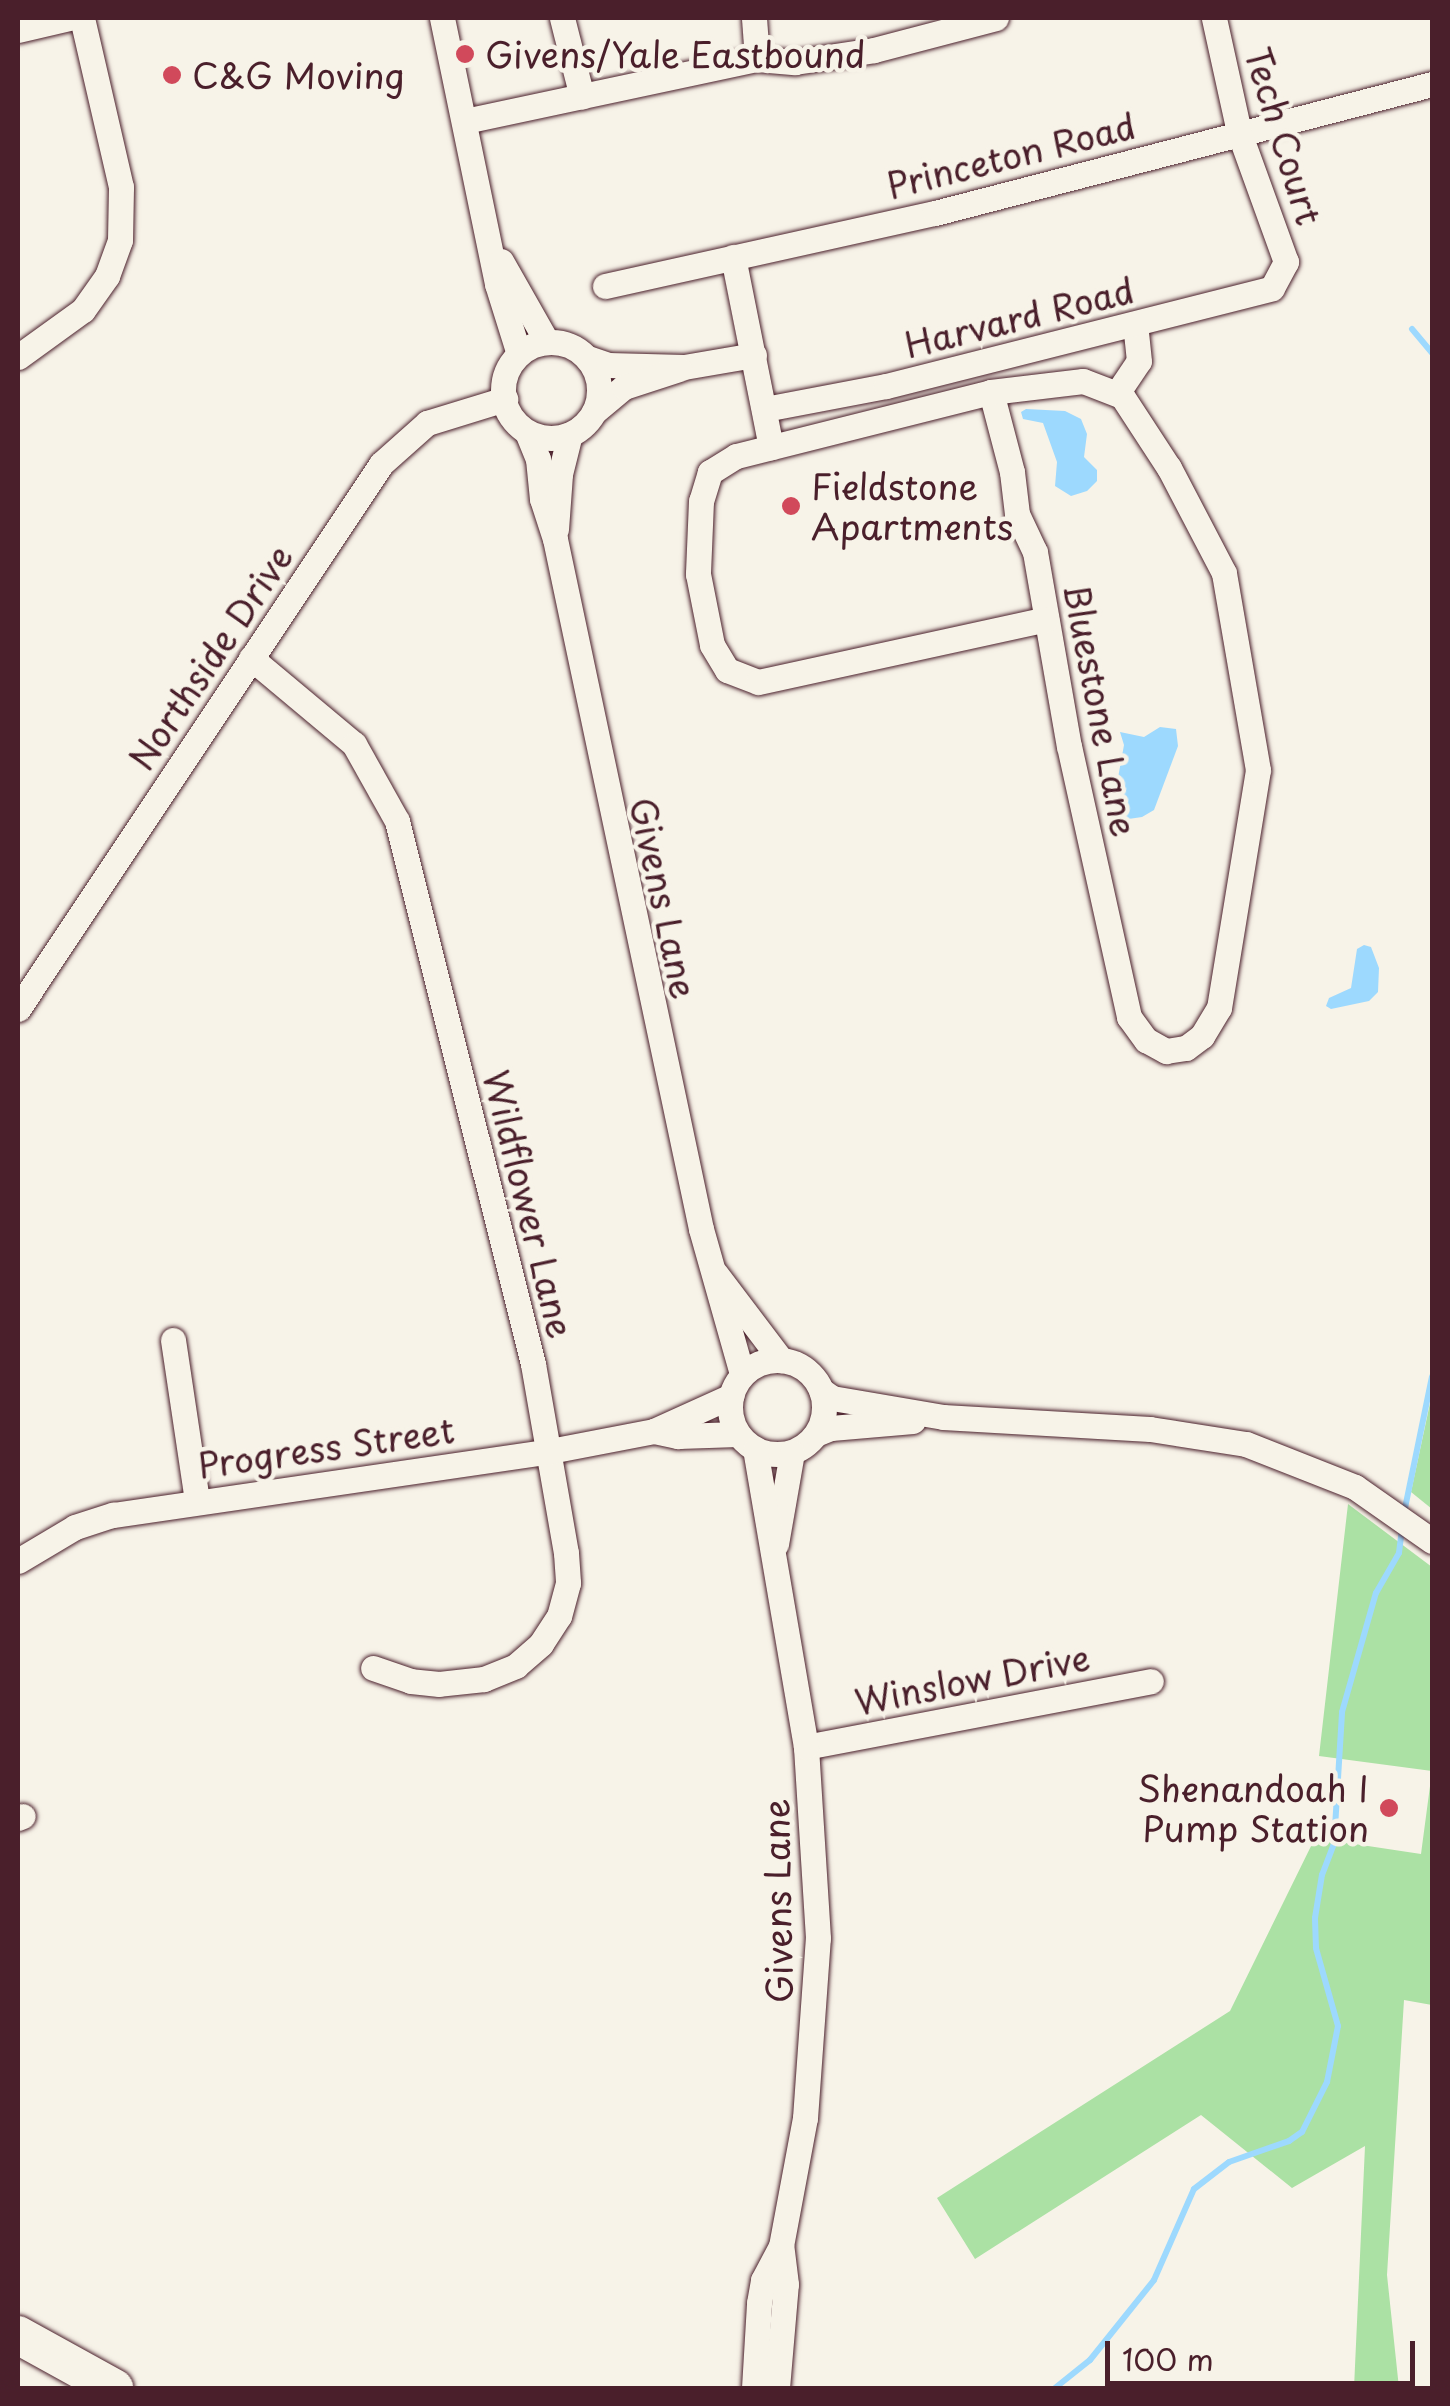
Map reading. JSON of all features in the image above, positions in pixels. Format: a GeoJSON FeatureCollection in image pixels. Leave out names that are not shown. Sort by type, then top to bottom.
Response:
{"type":"FeatureCollection","features":[{"type":"Feature","properties":{"kind":"highway"},"geometry":{"type":"LineString","coordinates":[[18,2335],[114,2388]]}},
{"type":"Feature","properties":{"kind":"street"},"geometry":{"type":"LineString","coordinates":[[18,30],[70,18]]}},
{"type":"Feature","properties":{"kind":"street"},"geometry":{"type":"LineString","coordinates":[[18,357],[83,310],[107,276],[120,240],[121,187],[82,18]]}},
{"type":"Feature","properties":{"kind":"street"},"geometry":{"type":"LineString","coordinates":[[442,18],[497,284],[519,354]]}},
{"type":"Feature","properties":{"kind":"street"},"geometry":{"type":"LineString","coordinates":[[562,18],[582,97]]}},
{"type":"Feature","properties":{"kind":"street"},"geometry":{"type":"LineString","coordinates":[[754,18],[757,59]]}},
{"type":"Feature","properties":{"kind":"street"},"geometry":{"type":"LineString","coordinates":[[465,121],[757,59],[830,59],[996,18]]}},
{"type":"Feature","properties":{"kind":"street","name":"Tech Court"},"geometry":{"type":"LineString","coordinates":[[1214,18],[1238,132],[1282,250],[1283,275]]}},
{"type":"Feature","properties":{"kind":"street","name":"Princeton Road"},"geometry":{"type":"LineString","coordinates":[[604,286],[935,213],[1432,84]]}},
{"type":"Feature","properties":{"kind":"street"},"geometry":{"type":"LineString","coordinates":[[491,244],[547,342]]}},
{"type":"Feature","properties":{"kind":"street"},"geometry":{"type":"LineString","coordinates":[[733,257],[771,447]]}},
{"type":"Feature","properties":{"kind":"street","name":"Harvard Road"},"geometry":{"type":"LineString","coordinates":[[765,409],[886,386],[1262,292],[1283,275]]}},
{"type":"Feature","properties":{"kind":"street"},"geometry":{"type":"LineString","coordinates":[[1046,618],[758,682],[728,670],[712,645],[702,610],[698,574],[701,501],[710,472],[736,456],[991,392],[1083,381],[1118,392],[1140,361],[1135,324]]}},
{"type":"Feature","properties":{"kind":"street"},"geometry":{"type":"LineString","coordinates":[[684,367],[659,380],[624,387],[570,434],[554,438],[527,432],[516,423],[505,399],[507,371],[519,354],[547,342],[564,343],[608,365],[684,367],[754,355]]}},
{"type":"Feature","properties":{"kind":"street"},"geometry":{"type":"LineString","coordinates":[[588,358],[599,389],[594,412]]}},
{"type":"Feature","properties":{"kind":"street","name":"Bluestone Lane"},"geometry":{"type":"LineString","coordinates":[[991,392],[1012,472],[1017,514],[1036,552],[1097,881],[1130,1017],[1146,1040],[1166,1051],[1186,1048],[1202,1036],[1218,1008],[1258,770],[1224,574],[1169,468],[1118,392]]}},
{"type":"Feature","properties":{"kind":"street","name":"Northside Drive"},"geometry":{"type":"LineString","coordinates":[[18,1009],[382,464],[404,439],[426,423],[505,399]]}},
{"type":"Feature","properties":{"kind":"street","name":"Givens Lane"},"geometry":{"type":"LineString","coordinates":[[527,432],[538,459],[542,499],[555,539],[610,815],[737,1385]]}},
{"type":"Feature","properties":{"kind":"street","name":"Givens Lane"},"geometry":{"type":"LineString","coordinates":[[555,539],[560,474],[570,434]]}},
{"type":"Feature","properties":{"kind":"street","name":"Wildflower Lane"},"geometry":{"type":"LineString","coordinates":[[251,658],[354,744],[396,821],[533,1364],[568,1583],[558,1616],[541,1644],[516,1666],[467,1682],[411,1681],[373,1668]]}},
{"type":"Feature","properties":{"kind":"street","name":"Givens Lane"},"geometry":{"type":"LineString","coordinates":[[713,1270],[781,1360]]}},
{"type":"Feature","properties":{"kind":"street"},"geometry":{"type":"LineString","coordinates":[[173,1340],[197,1500]]}},
{"type":"Feature","properties":{"kind":"street"},"geometry":{"type":"LineString","coordinates":[[943,1417],[831,1428],[792,1452],[747,1442],[730,1409],[737,1385],[767,1360],[781,1360],[806,1369],[832,1398],[943,1417],[1188,1433],[1278,1454],[1375,1500],[1432,1541]]}},
{"type":"Feature","properties":{"kind":"street","name":"Progress Street"},"geometry":{"type":"LineString","coordinates":[[18,1561],[74,1528],[114,1515],[550,1452],[654,1432],[737,1385]]}},
{"type":"Feature","properties":{"kind":"street"},"geometry":{"type":"LineString","coordinates":[[816,1434],[822,1420],[821,1390]]}},
{"type":"Feature","properties":{"kind":"street","name":"Progress Street"},"geometry":{"type":"LineString","coordinates":[[654,1432],[747,1442]]}},
{"type":"Feature","properties":{"kind":"street","name":"Givens Lane"},"geometry":{"type":"LineString","coordinates":[[747,1442],[775,1554],[806,1746],[816,1883],[816,2013],[802,2139],[781,2246],[761,2292],[754,2388]]}},
{"type":"Feature","properties":{"kind":"street","name":"Givens Lane"},"geometry":{"type":"LineString","coordinates":[[775,1554],[792,1452]]}},
{"type":"Feature","properties":{"kind":"street","name":"Winslow Drive"},"geometry":{"type":"LineString","coordinates":[[806,1746],[1151,1680]]}},
{"type":"Feature","properties":{"kind":"street","name":"Givens Lane"},"geometry":{"type":"LineString","coordinates":[[777,2388],[786,2284],[781,2246]]}},
{"type":"Feature","properties":{"kind":"green space"},"geometry":{"type":"Polygon","coordinates":[[[1432,1394],[1432,1509],[1411,1492],[1432,1394]]]}},
{"type":"Feature","properties":{"kind":"green space"},"geometry":{"type":"Polygon","coordinates":[[[1348,1504],[1432,1567],[1432,1771],[1319,1756],[1348,1504]]]}},
{"type":"Feature","properties":{"kind":"green space"},"geometry":{"type":"Polygon","coordinates":[[[1432,1771],[1432,2005],[1404,2000],[1387,2275],[1399,2388],[1354,2388],[1365,2146],[1292,2188],[1201,2115],[975,2259],[937,2198],[1230,2011],[1315,1838],[1421,1854],[1432,1771]]]}},
{"type":"Feature","properties":{"kind":"water"},"geometry":{"type":"Polygon","coordinates":[[[1065,411],[1081,419],[1087,434],[1084,457],[1097,470],[1097,481],[1087,491],[1071,496],[1055,486],[1057,462],[1043,423],[1023,419],[1021,412],[1065,411]]]}},
{"type":"Feature","properties":{"kind":"water"},"geometry":{"type":"Polygon","coordinates":[[[1160,727],[1176,729],[1178,746],[1154,810],[1142,817],[1115,821],[1111,816],[1124,745],[1120,732],[1144,737],[1160,727]]]}},
{"type":"Feature","properties":{"kind":"water"},"geometry":{"type":"Polygon","coordinates":[[[1371,947],[1379,968],[1378,992],[1369,1001],[1331,1009],[1326,1006],[1329,998],[1351,988],[1357,949],[1371,947]]]}},
{"type":"Feature","properties":{"kind":"waterway"},"geometry":{"type":"LineString","coordinates":[[1412,329],[1432,353]]}},
{"type":"Feature","properties":{"kind":"waterway"},"geometry":{"type":"LineString","coordinates":[[1404,1513],[1432,1377]]}},
{"type":"Feature","properties":{"kind":"waterway"},"geometry":{"type":"LineString","coordinates":[[1055,2388],[1090,2360],[1154,2280],[1194,2189],[1229,2162],[1289,2141],[1302,2132],[1327,2082],[1338,2026],[1316,1948],[1315,1918],[1322,1875],[1334,1844],[1342,1712],[1376,1593],[1399,1553],[1402,1530]]}},
{"type":"Feature","properties":{"kind":"place","name":"Givens/Yale Eastbound"},"geometry":{"type":"Point","coordinates":[465,54]}},
{"type":"Feature","properties":{"kind":"place","name":"C&G Moving"},"geometry":{"type":"Point","coordinates":[172,75]}},
{"type":"Feature","properties":{"kind":"place","name":"Fieldstone Apartments"},"geometry":{"type":"Point","coordinates":[791,506]}},
{"type":"Feature","properties":{"kind":"place","name":"Shenandoah I Pump Station"},"geometry":{"type":"Point","coordinates":[1389,1808]}}]}
